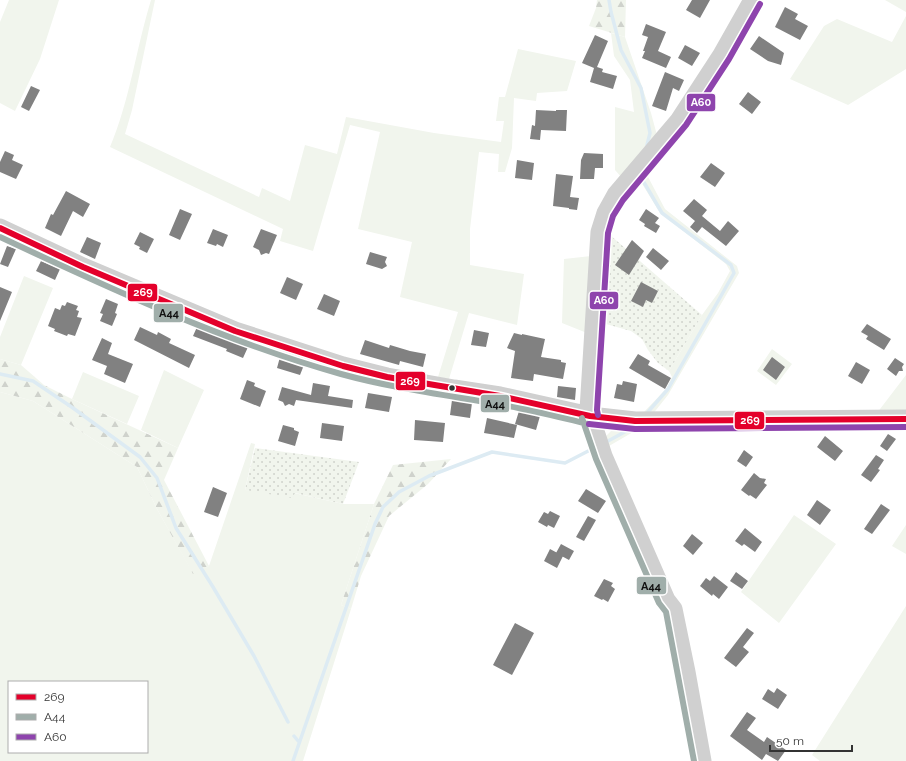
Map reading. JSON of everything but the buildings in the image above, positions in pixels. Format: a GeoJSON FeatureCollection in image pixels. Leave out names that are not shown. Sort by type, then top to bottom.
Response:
{"type":"FeatureCollection","features":[{"type":"Feature","properties":{"kind":"street"},"geometry":{"type":"LineString","coordinates":[[702,761],[673,609],[666,600],[603,456],[590,416],[589,410],[600,232],[606,213],[616,195],[679,121],[722,55],[753,0]]}},
{"type":"Feature","properties":{"kind":"street"},"geometry":{"type":"LineString","coordinates":[[0,228],[83,267],[235,331],[343,366],[387,377],[500,396],[590,416],[635,421],[906,419]]}},
{"type":"Feature","properties":{"kind":"green space"},"geometry":{"type":"Polygon","coordinates":[[[9,0],[59,0],[40,59],[15,111],[0,103],[0,22],[9,0]]]}},
{"type":"Feature","properties":{"kind":"green space"},"geometry":{"type":"Polygon","coordinates":[[[151,0],[155,0],[132,110],[125,134],[259,197],[262,188],[290,201],[305,145],[337,154],[346,117],[434,133],[501,142],[504,121],[496,121],[499,97],[505,97],[518,49],[576,61],[567,91],[537,93],[536,101],[514,98],[512,148],[505,172],[498,172],[499,154],[479,152],[470,229],[470,265],[524,274],[517,325],[469,313],[449,379],[438,377],[458,312],[400,297],[412,242],[358,229],[380,132],[350,125],[313,251],[280,241],[283,229],[110,147],[123,111],[151,0]]]}},
{"type":"Feature","properties":{"kind":"green space"},"geometry":{"type":"Polygon","coordinates":[[[597,0],[626,0],[625,37],[589,26],[596,8],[597,0]]]}},
{"type":"Feature","properties":{"kind":"green space"},"geometry":{"type":"Polygon","coordinates":[[[885,0],[906,0],[906,12],[885,0]]]}},
{"type":"Feature","properties":{"kind":"green space"},"geometry":{"type":"Polygon","coordinates":[[[906,16],[906,69],[848,105],[790,79],[824,26],[837,19],[892,42],[906,16]]]}},
{"type":"Feature","properties":{"kind":"green space"},"geometry":{"type":"Polygon","coordinates":[[[611,33],[625,37],[651,113],[658,139],[622,178],[615,170],[615,107],[634,112],[630,80],[614,56],[611,33]]]}},
{"type":"Feature","properties":{"kind":"green space"},"geometry":{"type":"Polygon","coordinates":[[[647,175],[665,209],[737,266],[739,273],[668,395],[652,415],[642,414],[666,389],[672,377],[669,371],[702,315],[718,293],[730,271],[726,264],[660,213],[641,182],[647,175]]]}},
{"type":"Feature","properties":{"kind":"green space"},"geometry":{"type":"Polygon","coordinates":[[[610,235],[702,315],[669,371],[658,363],[642,339],[631,331],[606,324],[608,250],[610,235]]]}},
{"type":"Feature","properties":{"kind":"green space"},"geometry":{"type":"Polygon","coordinates":[[[591,256],[587,333],[562,323],[564,259],[591,256]]]}},
{"type":"Feature","properties":{"kind":"green space"},"geometry":{"type":"Polygon","coordinates":[[[24,276],[53,288],[21,365],[0,359],[0,337],[24,276]]]}},
{"type":"Feature","properties":{"kind":"green space"},"geometry":{"type":"Polygon","coordinates":[[[772,349],[792,364],[776,385],[757,371],[772,349]]]}},
{"type":"Feature","properties":{"kind":"green space"},"geometry":{"type":"Polygon","coordinates":[[[0,359],[21,365],[44,385],[178,448],[164,480],[209,566],[193,574],[157,509],[137,467],[33,401],[0,392],[0,359]]]}},
{"type":"Feature","properties":{"kind":"green space"},"geometry":{"type":"Polygon","coordinates":[[[164,370],[204,390],[178,448],[141,430],[164,370]]]}},
{"type":"Feature","properties":{"kind":"green space"},"geometry":{"type":"Polygon","coordinates":[[[83,372],[139,396],[127,424],[72,399],[83,372]]]}},
{"type":"Feature","properties":{"kind":"green space"},"geometry":{"type":"Polygon","coordinates":[[[906,375],[906,412],[877,413],[906,375]]]}},
{"type":"Feature","properties":{"kind":"green space"},"geometry":{"type":"Polygon","coordinates":[[[0,392],[33,401],[137,467],[157,509],[193,573],[209,566],[251,443],[255,444],[245,490],[294,493],[343,504],[374,504],[341,605],[351,609],[303,761],[0,761],[0,392]]]}},
{"type":"Feature","properties":{"kind":"green space"},"geometry":{"type":"Polygon","coordinates":[[[620,428],[640,428],[609,446],[605,437],[611,431],[620,428]]]}},
{"type":"Feature","properties":{"kind":"green space"},"geometry":{"type":"Polygon","coordinates":[[[255,448],[359,462],[343,504],[295,493],[292,498],[245,490],[255,448]]]}},
{"type":"Feature","properties":{"kind":"green space"},"geometry":{"type":"Polygon","coordinates":[[[451,459],[428,484],[389,516],[361,576],[351,609],[341,605],[374,504],[393,465],[451,459]]]}},
{"type":"Feature","properties":{"kind":"green space"},"geometry":{"type":"Polygon","coordinates":[[[794,515],[836,544],[779,623],[741,592],[794,515]]]}},
{"type":"Feature","properties":{"kind":"green space"},"geometry":{"type":"Polygon","coordinates":[[[906,525],[906,554],[892,546],[906,525]]]}},
{"type":"Feature","properties":{"kind":"green space"},"geometry":{"type":"Polygon","coordinates":[[[906,606],[906,761],[820,761],[812,755],[906,606]]]}},
{"type":"Feature","properties":{"kind":"waterway"},"geometry":{"type":"LineString","coordinates":[[609,0],[621,50],[641,88],[650,133],[647,145]]}},
{"type":"Feature","properties":{"kind":"waterway"},"geometry":{"type":"LineString","coordinates":[[642,179],[662,213],[731,265],[734,273],[668,389],[647,413]]}},
{"type":"Feature","properties":{"kind":"waterway"},"geometry":{"type":"LineString","coordinates":[[0,374],[33,381],[140,457],[157,478],[176,528],[254,656],[288,722]]}},
{"type":"Feature","properties":{"kind":"waterway"},"geometry":{"type":"LineString","coordinates":[[608,441],[632,428]]}},
{"type":"Feature","properties":{"kind":"waterway"},"geometry":{"type":"LineString","coordinates":[[293,761],[375,524],[383,507],[399,492],[429,476],[492,452],[565,463],[594,448]]}},
{"type":"Feature","properties":{"kind":"waterway"},"geometry":{"type":"LineString","coordinates":[[294,736],[299,742]]}},
{"type":"Feature","properties":{"kind":"transit line","name":"A60"},"geometry":{"type":"LineString","coordinates":[[598,415],[597,410],[608,233],[613,216],[623,200],[686,125],[729,59],[760,4]]}},
{"type":"Feature","properties":{"kind":"transit line","name":"269"},"geometry":{"type":"LineString","coordinates":[[0,228],[83,267],[235,331],[343,366],[387,377],[500,396],[590,416],[635,421],[906,419]]}},
{"type":"Feature","properties":{"kind":"transit line","name":"A44"},"geometry":{"type":"LineString","coordinates":[[0,237],[168,313],[297,361],[341,374],[380,383],[520,408],[588,424]]}},
{"type":"Feature","properties":{"kind":"transit line","name":"A44"},"geometry":{"type":"LineString","coordinates":[[582,418],[596,459],[659,603],[666,612],[694,761]]}},
{"type":"Feature","properties":{"kind":"transit line","name":"A60"},"geometry":{"type":"LineString","coordinates":[[589,424],[635,429],[906,427]]}}]}
